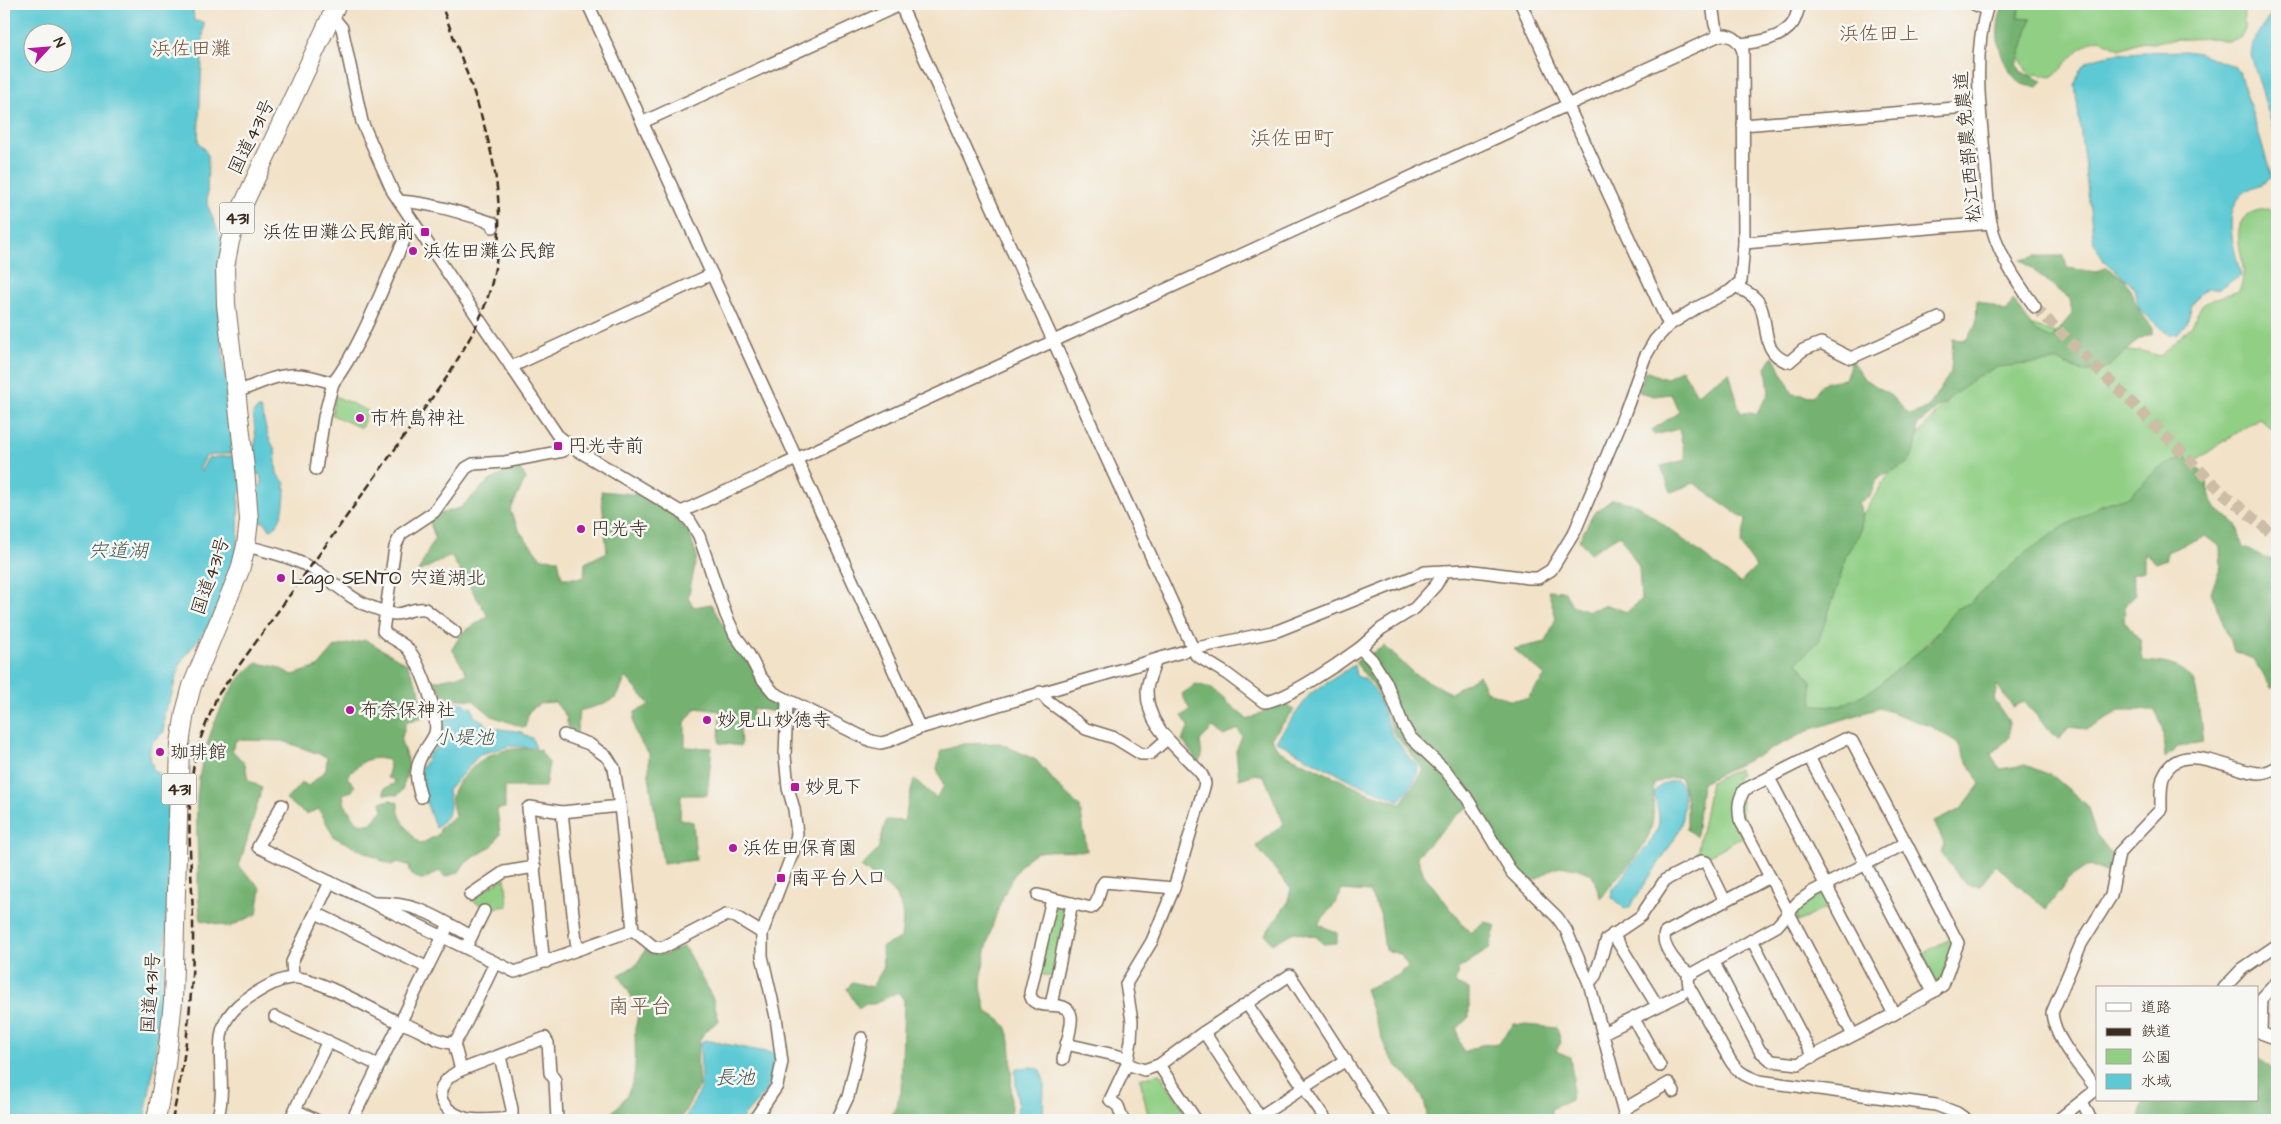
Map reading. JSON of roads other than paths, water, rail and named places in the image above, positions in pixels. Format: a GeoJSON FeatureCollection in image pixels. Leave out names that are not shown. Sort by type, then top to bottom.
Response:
{"type":"FeatureCollection","features":[{"type":"Feature","properties":{"kind":"highway","name":"国道431号"},"geometry":{"type":"LineString","coordinates":[[156,1120],[166,1065],[173,1001],[180,744],[185,712],[192,686],[240,570],[246,546],[249,520],[226,304],[225,267],[230,241],[238,216],[335,10]]}},
{"type":"Feature","properties":{"kind":"street"},"geometry":{"type":"LineString","coordinates":[[588,4],[920,728]]}},
{"type":"Feature","properties":{"kind":"street"},"geometry":{"type":"LineString","coordinates":[[643,122],[901,4],[1196,655],[1227,674],[1264,702],[1270,702],[1332,667],[1360,648],[1381,629],[1415,608],[1436,584],[1444,571]]}},
{"type":"Feature","properties":{"kind":"street"},"geometry":{"type":"LineString","coordinates":[[1521,4],[1670,326]]}},
{"type":"Feature","properties":{"kind":"street"},"geometry":{"type":"LineString","coordinates":[[1712,4],[1720,35]]}},
{"type":"Feature","properties":{"kind":"street"},"geometry":{"type":"LineString","coordinates":[[1740,44],[1771,38],[1784,31],[1793,23],[1800,4]]}},
{"type":"Feature","properties":{"kind":"street"},"geometry":{"type":"LineString","coordinates":[[1974,4],[1987,7]]}},
{"type":"Feature","properties":{"kind":"street","name":"松江西部農免農道"},"geometry":{"type":"LineString","coordinates":[[1987,7],[1978,55],[1980,106],[1991,223],[2001,251],[2019,284],[2035,307]]}},
{"type":"Feature","properties":{"kind":"street"},"geometry":{"type":"LineString","coordinates":[[335,10],[342,28],[365,134],[398,201],[512,367],[539,411],[558,436],[681,512],[690,521],[700,536],[726,615],[736,636],[748,652],[760,676],[774,693],[870,742],[881,743],[920,728],[1192,649],[1278,631],[1424,572],[1466,570],[1538,578],[1551,570],[1575,531],[1624,415],[1645,357],[1655,340],[1670,326],[1696,308],[1737,287],[1741,281],[1744,244],[1743,51],[1740,44],[1735,38],[1726,34],[1720,35],[681,512]]}},
{"type":"Feature","properties":{"kind":"street"},"geometry":{"type":"LineString","coordinates":[[1742,125],[1980,106]]}},
{"type":"Feature","properties":{"kind":"street"},"geometry":{"type":"LineString","coordinates":[[398,201],[424,202],[454,210],[494,223],[493,227]]}},
{"type":"Feature","properties":{"kind":"street"},"geometry":{"type":"LineString","coordinates":[[1744,244],[1991,223]]}},
{"type":"Feature","properties":{"kind":"street"},"geometry":{"type":"LineString","coordinates":[[316,470],[324,417],[332,383],[348,359],[410,228],[415,225]]}},
{"type":"Feature","properties":{"kind":"street"},"geometry":{"type":"LineString","coordinates":[[512,367],[712,274]]}},
{"type":"Feature","properties":{"kind":"street"},"geometry":{"type":"LineString","coordinates":[[1737,287],[1751,295],[1759,304],[1765,336],[1772,350],[1783,361],[1789,362],[1811,346],[1821,343],[1851,358],[1939,318]]}},
{"type":"Feature","properties":{"kind":"street"},"geometry":{"type":"LineString","coordinates":[[235,393],[292,374],[332,383]]}},
{"type":"Feature","properties":{"kind":"street"},"geometry":{"type":"LineString","coordinates":[[421,797],[416,783],[417,764],[435,734],[432,704],[426,686],[409,650],[382,631],[394,547],[401,534],[434,512],[466,468],[473,464],[505,462],[563,451],[568,443]]}},
{"type":"Feature","properties":{"kind":"street"},"geometry":{"type":"LineString","coordinates":[[246,546],[302,563],[318,572],[356,600],[384,612],[396,614],[419,608],[425,609],[455,632]]}},
{"type":"Feature","properties":{"kind":"street"},"geometry":{"type":"LineString","coordinates":[[1360,648],[1372,660],[1386,682],[1403,725],[1410,737],[1446,771],[1467,798],[1512,873],[1557,917],[1566,930],[1578,953],[1589,983],[1625,1115],[1669,1083],[1674,1092]]}},
{"type":"Feature","properties":{"kind":"street"},"geometry":{"type":"LineString","coordinates":[[1123,1120],[1118,1106],[1110,1100],[1127,1061],[1132,1021],[1126,984],[1152,941],[1174,888],[1205,784],[1201,773],[1156,727],[1149,706],[1147,689],[1156,660]]}},
{"type":"Feature","properties":{"kind":"street"},"geometry":{"type":"LineString","coordinates":[[1040,692],[1048,701],[1086,728],[1096,734],[1115,738],[1141,754],[1150,754],[1167,739]]}},
{"type":"Feature","properties":{"kind":"street"},"geometry":{"type":"LineString","coordinates":[[754,1120],[777,1086],[782,1062],[776,1018],[764,964],[762,932],[793,852],[797,834],[794,809],[788,788],[786,764],[787,701]]}},
{"type":"Feature","properties":{"kind":"street"},"geometry":{"type":"LineString","coordinates":[[564,734],[590,744],[607,757],[616,776],[633,930],[654,947],[662,948],[726,915],[736,917],[762,932]]}},
{"type":"Feature","properties":{"kind":"street"},"geometry":{"type":"LineString","coordinates":[[1713,961],[1766,1057],[1772,1061],[1798,1064],[1894,1014],[1943,985],[1958,944],[1852,741],[1845,739],[1744,790],[1738,808],[1740,820],[1853,1035]]}},
{"type":"Feature","properties":{"kind":"street"},"geometry":{"type":"LineString","coordinates":[[1809,757],[1933,992]]}},
{"type":"Feature","properties":{"kind":"street"},"geometry":{"type":"LineString","coordinates":[[2096,1088],[2061,1039],[2053,1025],[2052,1013],[2081,944],[2110,896],[2119,853],[2161,809],[2163,776],[2171,763],[2183,759],[2200,758],[2260,773],[2272,771],[2277,767]]}},
{"type":"Feature","properties":{"kind":"street"},"geometry":{"type":"LineString","coordinates":[[1769,778],[1894,1014]]}},
{"type":"Feature","properties":{"kind":"street"},"geometry":{"type":"LineString","coordinates":[[282,805],[258,847],[515,972],[633,930]]}},
{"type":"Feature","properties":{"kind":"street"},"geometry":{"type":"LineString","coordinates":[[546,962],[528,808],[562,812],[620,806]]}},
{"type":"Feature","properties":{"kind":"street"},"geometry":{"type":"LineString","coordinates":[[562,812],[578,949]]}},
{"type":"Feature","properties":{"kind":"street"},"geometry":{"type":"LineString","coordinates":[[1906,843],[1804,897],[1777,926],[1691,974],[1688,978],[1689,987],[1730,1060],[1736,1069],[1746,1076],[1759,1081],[1936,1105],[1957,1113],[1967,1120]]}},
{"type":"Feature","properties":{"kind":"street"},"geometry":{"type":"LineString","coordinates":[[1589,983],[1595,976],[1607,939],[1641,916],[1665,880],[1702,861],[1706,862],[1725,901]]}},
{"type":"Feature","properties":{"kind":"street"},"geometry":{"type":"LineString","coordinates":[[470,895],[504,872],[534,867]]}},
{"type":"Feature","properties":{"kind":"street"},"geometry":{"type":"LineString","coordinates":[[1691,974],[1677,965],[1663,936],[1770,877]]}},
{"type":"Feature","properties":{"kind":"street"},"geometry":{"type":"LineString","coordinates":[[293,977],[292,962],[330,882]]}},
{"type":"Feature","properties":{"kind":"street"},"geometry":{"type":"LineString","coordinates":[[1038,895],[1094,907],[1097,902],[1100,885],[1104,882],[1174,888]]}},
{"type":"Feature","properties":{"kind":"street"},"geometry":{"type":"LineString","coordinates":[[1052,899],[1030,993],[1032,1001],[1037,1004],[1066,1008],[1071,1014],[1063,1059]]}},
{"type":"Feature","properties":{"kind":"street"},"geometry":{"type":"LineString","coordinates":[[375,903],[393,903],[416,907],[471,936]]}},
{"type":"Feature","properties":{"kind":"street"},"geometry":{"type":"LineString","coordinates":[[1051,1005],[1072,903]]}},
{"type":"Feature","properties":{"kind":"street"},"geometry":{"type":"LineString","coordinates":[[465,948],[484,911]]}},
{"type":"Feature","properties":{"kind":"street"},"geometry":{"type":"LineString","coordinates":[[316,913],[426,967]]}},
{"type":"Feature","properties":{"kind":"street"},"geometry":{"type":"LineString","coordinates":[[352,1120],[426,967],[449,924]]}},
{"type":"Feature","properties":{"kind":"street"},"geometry":{"type":"LineString","coordinates":[[1614,934],[1647,988],[1656,1007]]}},
{"type":"Feature","properties":{"kind":"street"},"geometry":{"type":"LineString","coordinates":[[1752,940],[1813,1057]]}},
{"type":"Feature","properties":{"kind":"street"},"geometry":{"type":"LineString","coordinates":[[2226,986],[2242,969],[2277,945]]}},
{"type":"Feature","properties":{"kind":"street"},"geometry":{"type":"LineString","coordinates":[[461,1070],[454,1043],[461,1033],[495,963]]}},
{"type":"Feature","properties":{"kind":"street"},"geometry":{"type":"LineString","coordinates":[[1066,1044],[1127,1061],[1144,1070],[1159,1065],[1204,1032],[1290,975],[1384,1120]]}},
{"type":"Feature","properties":{"kind":"street"},"geometry":{"type":"LineString","coordinates":[[217,1120],[222,1106],[221,1037],[226,1020],[236,1007],[255,993],[281,980],[293,977],[312,980],[400,1023],[410,1025],[446,1043],[454,1043]]}},
{"type":"Feature","properties":{"kind":"street"},"geometry":{"type":"LineString","coordinates":[[2277,982],[2262,998],[2262,1033],[2277,1039]]}},
{"type":"Feature","properties":{"kind":"street"},"geometry":{"type":"LineString","coordinates":[[1603,1033],[1682,994]]}},
{"type":"Feature","properties":{"kind":"street"},"geometry":{"type":"LineString","coordinates":[[1248,1004],[1326,1120]]}},
{"type":"Feature","properties":{"kind":"street"},"geometry":{"type":"LineString","coordinates":[[275,1017],[378,1065]]}},
{"type":"Feature","properties":{"kind":"street"},"geometry":{"type":"LineString","coordinates":[[1634,1019],[1660,1066]]}},
{"type":"Feature","properties":{"kind":"street"},"geometry":{"type":"LineString","coordinates":[[1204,1032],[1260,1118],[1346,1060]]}},
{"type":"Feature","properties":{"kind":"street"},"geometry":{"type":"LineString","coordinates":[[500,1056],[505,1072],[512,1119],[467,1119],[458,1115],[443,1103],[440,1095],[443,1083],[448,1076],[545,1038],[548,1043],[550,1073],[555,1080],[557,1120]]}},
{"type":"Feature","properties":{"kind":"street"},"geometry":{"type":"LineString","coordinates":[[837,1120],[848,1097],[862,1038]]}},
{"type":"Feature","properties":{"kind":"street"},"geometry":{"type":"LineString","coordinates":[[316,1120],[292,1115],[328,1041]]}},
{"type":"Feature","properties":{"kind":"street"},"geometry":{"type":"LineString","coordinates":[[1159,1065],[1196,1120]]}},
{"type":"Feature","properties":{"kind":"street"},"geometry":{"type":"LineString","coordinates":[[2058,1120],[2096,1090]]}},
{"type":"Feature","properties":{"kind":"street"},"geometry":{"type":"LineString","coordinates":[[2082,1101],[2091,1120]]}},
{"type":"Feature","properties":{"kind":"water","name":"宍道湖"},"geometry":{"type":"Polygon","coordinates":[[[4,4],[185,4],[193,10],[194,21],[204,22],[198,141],[208,155],[207,204],[223,243],[219,311],[233,453],[206,456],[199,470],[201,471],[208,458],[252,454],[256,440],[253,413],[258,408],[261,410],[268,436],[275,450],[277,474],[285,483],[283,509],[279,521],[270,530],[265,522],[257,521],[255,487],[262,486],[260,474],[254,475],[239,494],[238,539],[233,569],[209,625],[180,663],[171,697],[164,713],[164,732],[154,740],[150,749],[150,759],[154,771],[172,781],[162,994],[152,1078],[144,1120],[4,1120],[4,4]]]}},
{"type":"Feature","properties":{"kind":"water"},"geometry":{"type":"Polygon","coordinates":[[[2277,4],[2277,142],[2251,55],[2253,43],[2277,4]]]}},
{"type":"Feature","properties":{"kind":"water"},"geometry":{"type":"Polygon","coordinates":[[[2185,51],[2199,53],[2235,67],[2239,71],[2272,177],[2245,192],[2237,200],[2233,210],[2231,231],[2241,276],[2217,289],[2207,289],[2199,294],[2192,305],[2187,323],[2178,334],[2169,335],[2140,310],[2130,282],[2104,261],[2094,243],[2075,85],[2081,68],[2092,59],[2117,54],[2185,51]]]}},
{"type":"Feature","properties":{"kind":"water"},"geometry":{"type":"Polygon","coordinates":[[[1354,665],[1356,676],[1365,679],[1376,692],[1392,734],[1410,759],[1418,765],[1415,779],[1399,800],[1361,785],[1276,741],[1310,694],[1354,665]]]}},
{"type":"Feature","properties":{"kind":"water","name":"小堤池"},"geometry":{"type":"Polygon","coordinates":[[[441,702],[464,703],[472,708],[474,716],[484,722],[486,727],[522,732],[524,735],[532,738],[536,748],[510,746],[480,754],[448,790],[449,811],[445,819],[436,828],[421,782],[421,770],[429,752],[433,752],[442,729],[438,707],[441,702]]]}},
{"type":"Feature","properties":{"kind":"water"},"geometry":{"type":"Polygon","coordinates":[[[1677,780],[1683,787],[1684,804],[1681,824],[1674,840],[1629,908],[1625,909],[1611,897],[1612,889],[1654,837],[1659,819],[1654,793],[1664,784],[1677,780]]]}},
{"type":"Feature","properties":{"kind":"water","name":"長池"},"geometry":{"type":"Polygon","coordinates":[[[705,1040],[776,1054],[770,1084],[741,1120],[684,1120],[701,1089],[700,1043],[705,1040]]]}},
{"type":"Feature","properties":{"kind":"water"},"geometry":{"type":"Polygon","coordinates":[[[1033,1067],[1040,1070],[1044,1081],[1043,1120],[1016,1120],[1018,1105],[1015,1071],[1018,1068],[1033,1067]]]}},
{"type":"Feature","properties":{"kind":"tunnel"},"geometry":{"type":"LineString","coordinates":[[2035,307],[2223,493],[2277,538]]}},
{"type":"Feature","properties":{"kind":"railway"},"geometry":{"type":"LineString","coordinates":[[172,1120],[186,1046],[191,996],[193,920],[190,803],[194,764],[204,729],[217,696],[447,377],[476,326],[489,293],[497,255],[499,218],[496,182],[479,110],[441,4]]}},
{"type":"Feature","properties":{"kind":"place","name":"浜佐田灘公民館前"},"geometry":{"type":"Point","coordinates":[425,232]}},
{"type":"Feature","properties":{"kind":"place","name":"浜佐田灘公民館"},"geometry":{"type":"Point","coordinates":[413,251]}},
{"type":"Feature","properties":{"kind":"place","name":"市杵島神社"},"geometry":{"type":"Point","coordinates":[360,418]}},
{"type":"Feature","properties":{"kind":"place","name":"円光寺前"},"geometry":{"type":"Point","coordinates":[558,446]}},
{"type":"Feature","properties":{"kind":"place","name":"円光寺"},"geometry":{"type":"Point","coordinates":[581,529]}},
{"type":"Feature","properties":{"kind":"place","name":"Lago SENTO 宍道湖北"},"geometry":{"type":"Point","coordinates":[281,578]}},
{"type":"Feature","properties":{"kind":"place","name":"布奈保神社"},"geometry":{"type":"Point","coordinates":[350,710]}},
{"type":"Feature","properties":{"kind":"place","name":"妙見山妙徳寺"},"geometry":{"type":"Point","coordinates":[707,720]}},
{"type":"Feature","properties":{"kind":"place","name":"珈琲館"},"geometry":{"type":"Point","coordinates":[160,752]}},
{"type":"Feature","properties":{"kind":"place","name":"妙見下"},"geometry":{"type":"Point","coordinates":[795,787]}},
{"type":"Feature","properties":{"kind":"place","name":"浜佐田保育園"},"geometry":{"type":"Point","coordinates":[733,848]}},
{"type":"Feature","properties":{"kind":"place","name":"南平台入口"},"geometry":{"type":"Point","coordinates":[781,878]}},
{"type":"Feature","properties":{"kind":"district","name":"浜佐田上"},"geometry":{"type":"Point","coordinates":[1879,34]}},
{"type":"Feature","properties":{"kind":"district","name":"浜佐田灘"},"geometry":{"type":"Point","coordinates":[191,49]}},
{"type":"Feature","properties":{"kind":"district","name":"浜佐田町"},"geometry":{"type":"Point","coordinates":[1292,138]}},
{"type":"Feature","properties":{"kind":"district","name":"南平台"},"geometry":{"type":"Point","coordinates":[640,1006]}}]}
